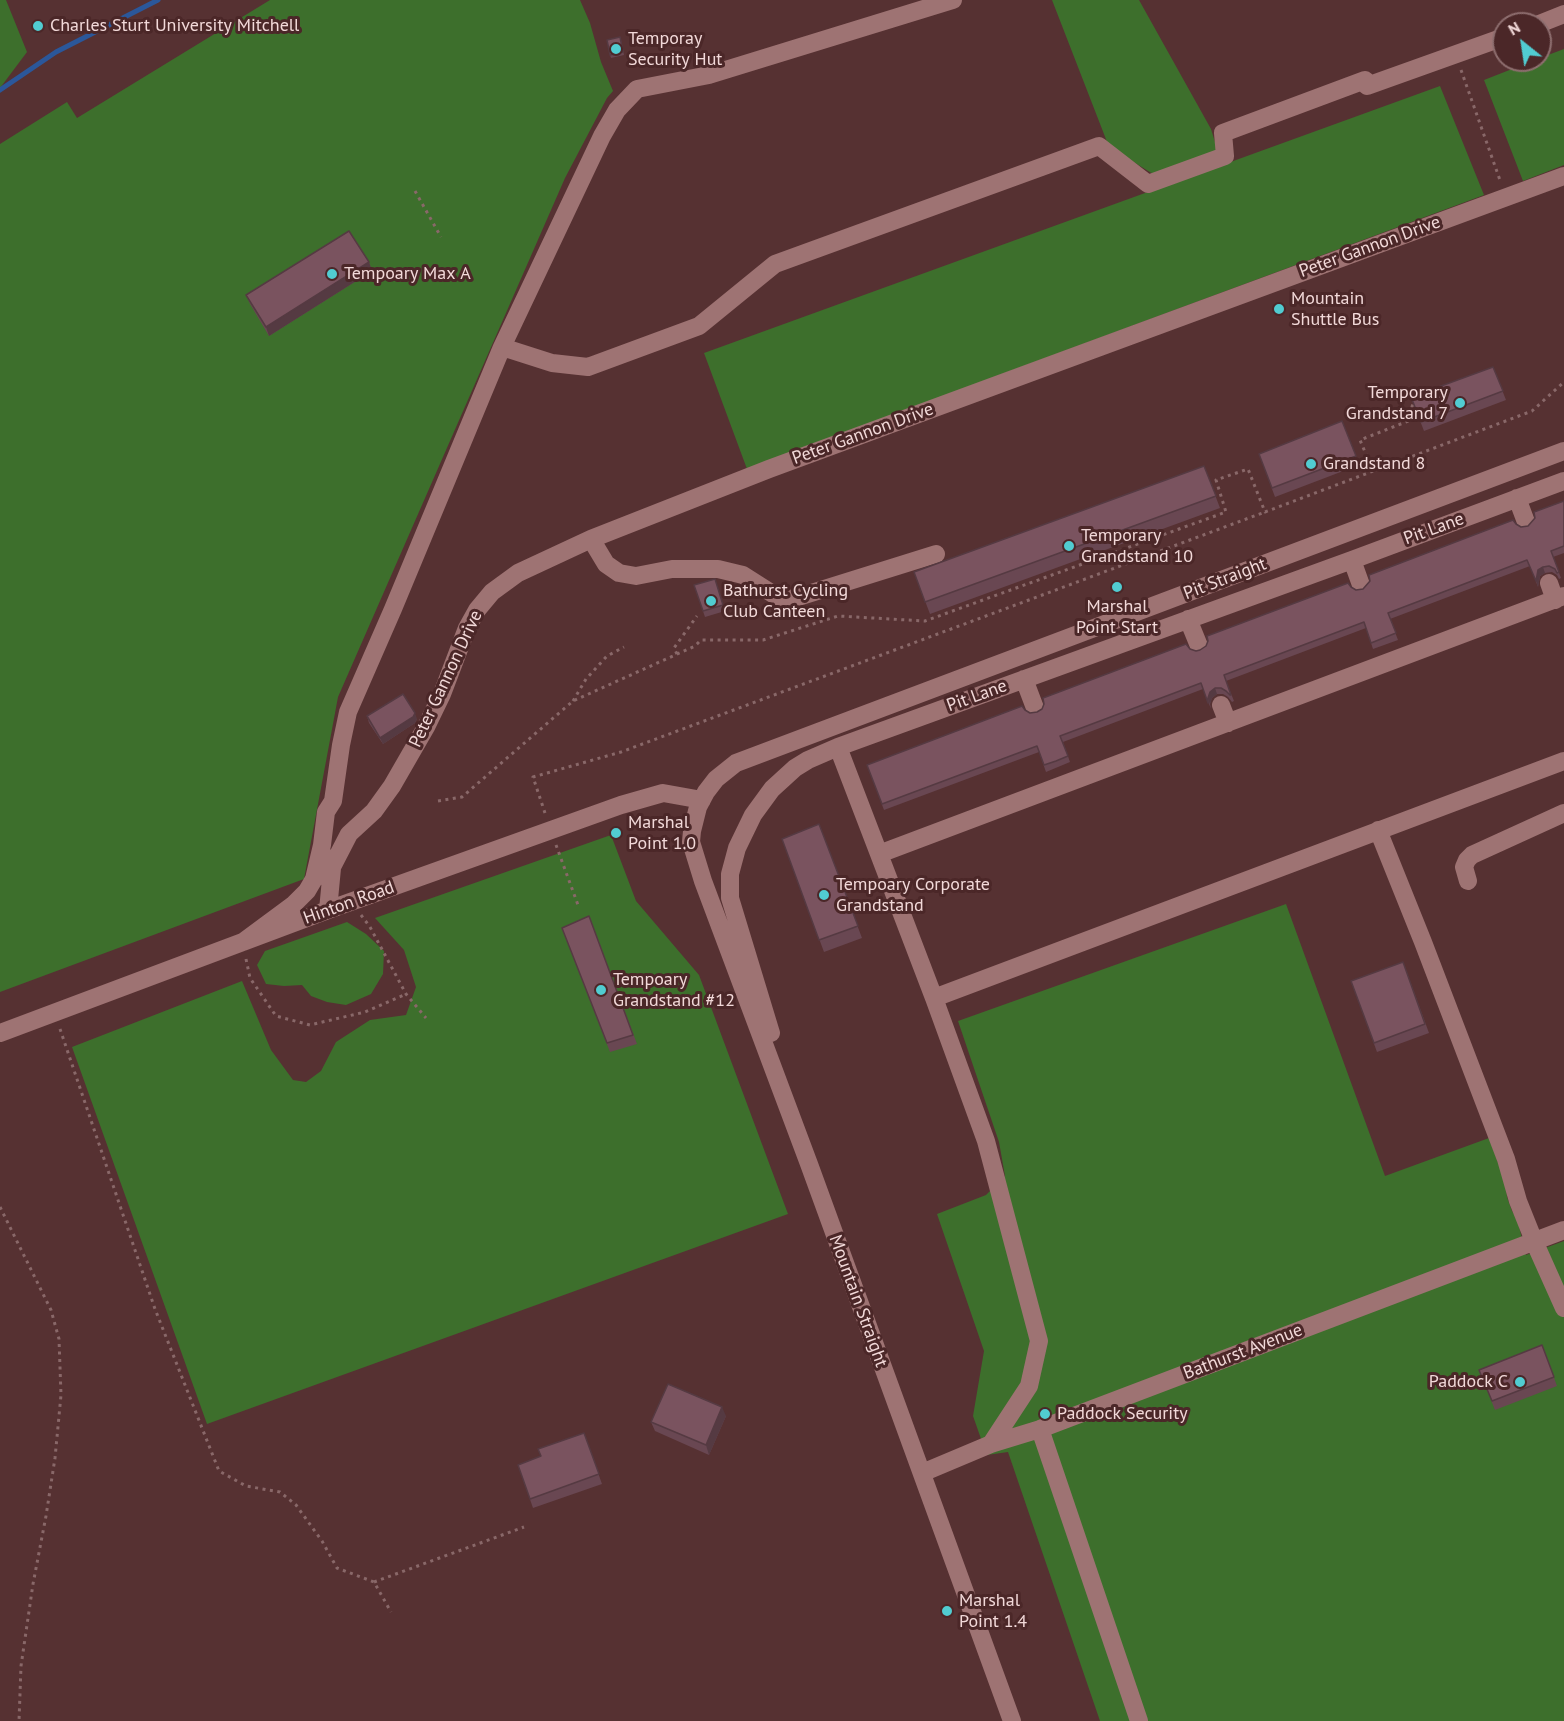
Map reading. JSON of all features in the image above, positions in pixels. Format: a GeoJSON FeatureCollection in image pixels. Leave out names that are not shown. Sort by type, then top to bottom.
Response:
{"type":"FeatureCollection","features":[{"type":"Feature","properties":{"kind":"street"},"geometry":{"type":"LineString","coordinates":[[243,942],[293,905],[307,891],[314,879],[322,845],[326,812],[333,801],[348,712],[502,347],[602,136],[617,110],[637,89],[709,75],[953,0]]}},
{"type":"Feature","properties":{"kind":"street"},"geometry":{"type":"LineString","coordinates":[[502,347],[552,363],[588,367],[699,326],[775,264],[1100,146],[1148,184],[1225,156],[1223,133],[1365,80],[1367,86],[1492,41]]}},
{"type":"Feature","properties":{"kind":"street","name":"Peter Gannon Drive"},"geometry":{"type":"LineString","coordinates":[[314,879],[333,865],[349,834],[374,811],[408,758],[442,694],[467,628],[477,610],[492,592],[518,573],[591,539],[780,465],[1564,176]]}},
{"type":"Feature","properties":{"kind":"street","name":"Pit Straight"},"geometry":{"type":"LineString","coordinates":[[702,800],[711,784],[736,763],[1564,451]]}},
{"type":"Feature","properties":{"kind":"street","name":"Pit Lane"},"geometry":{"type":"LineString","coordinates":[[809,1164],[730,898],[729,886],[732,860],[753,815],[772,789],[795,768],[838,747],[1564,481]]}},
{"type":"Feature","properties":{"kind":"street"},"geometry":{"type":"LineString","coordinates":[[1517,498],[1526,522]]}},
{"type":"Feature","properties":{"kind":"street"},"geometry":{"type":"LineString","coordinates":[[591,539],[606,564],[620,573],[636,576],[672,569],[718,569],[743,575],[776,596],[792,600],[936,554]]}},
{"type":"Feature","properties":{"kind":"street"},"geometry":{"type":"LineString","coordinates":[[1352,560],[1361,585]]}},
{"type":"Feature","properties":{"kind":"street"},"geometry":{"type":"LineString","coordinates":[[879,854],[1061,775],[1228,723],[1388,652],[1556,593]]}},
{"type":"Feature","properties":{"kind":"street"},"geometry":{"type":"LineString","coordinates":[[1188,619],[1199,646]]}},
{"type":"Feature","properties":{"kind":"street"},"geometry":{"type":"LineString","coordinates":[[1024,679],[1035,708]]}},
{"type":"Feature","properties":{"kind":"street"},"geometry":{"type":"LineString","coordinates":[[1221,705],[1228,723]]}},
{"type":"Feature","properties":{"kind":"street"},"geometry":{"type":"LineString","coordinates":[[838,747],[934,998],[986,1142],[1039,1341],[1029,1386],[991,1444]]}},
{"type":"Feature","properties":{"kind":"street"},"geometry":{"type":"LineString","coordinates":[[934,998],[1564,761]]}},
{"type":"Feature","properties":{"kind":"street","name":"Hinton Road"},"geometry":{"type":"LineString","coordinates":[[0,1034],[328,910],[642,799],[663,793],[702,800]]}},
{"type":"Feature","properties":{"kind":"street","name":"Mountain Straight"},"geometry":{"type":"LineString","coordinates":[[702,800],[695,816],[691,842],[703,881],[1012,1721]]}},
{"type":"Feature","properties":{"kind":"street"},"geometry":{"type":"LineString","coordinates":[[328,910],[339,809],[333,801]]}},
{"type":"Feature","properties":{"kind":"street"},"geometry":{"type":"LineString","coordinates":[[1468,881],[1464,867],[1472,855],[1564,813]]}},
{"type":"Feature","properties":{"kind":"street"},"geometry":{"type":"LineString","coordinates":[[1378,830],[1497,1138],[1518,1201],[1564,1308]]}},
{"type":"Feature","properties":{"kind":"street","name":"Bathurst Avenue"},"geometry":{"type":"LineString","coordinates":[[922,1473],[991,1444],[1040,1429],[1564,1230]]}},
{"type":"Feature","properties":{"kind":"street"},"geometry":{"type":"LineString","coordinates":[[1040,1429],[1139,1721]]}},
{"type":"Feature","properties":{"kind":"path"},"geometry":{"type":"LineString","coordinates":[[1455,55],[1506,196]]}},
{"type":"Feature","properties":{"kind":"path"},"geometry":{"type":"LineString","coordinates":[[415,191],[441,237]]}},
{"type":"Feature","properties":{"kind":"path"},"geometry":{"type":"LineString","coordinates":[[541,801],[533,777],[621,752],[1532,411],[1564,382]]}},
{"type":"Feature","properties":{"kind":"path"},"geometry":{"type":"LineString","coordinates":[[1374,471],[1360,440],[1416,418],[1412,407],[1416,388]]}},
{"type":"Feature","properties":{"kind":"path"},"geometry":{"type":"LineString","coordinates":[[438,801],[462,797],[573,701],[677,655],[695,646],[701,640],[763,640],[838,616],[925,621],[1226,512],[1216,480],[1248,469],[1265,512]]}},
{"type":"Feature","properties":{"kind":"path"},"geometry":{"type":"LineString","coordinates":[[677,655],[674,648],[697,616]]}},
{"type":"Feature","properties":{"kind":"path"},"geometry":{"type":"LineString","coordinates":[[573,701],[586,678],[607,656],[624,647]]}},
{"type":"Feature","properties":{"kind":"path"},"geometry":{"type":"LineString","coordinates":[[566,873],[578,905]]}},
{"type":"Feature","properties":{"kind":"path"},"geometry":{"type":"LineString","coordinates":[[351,902],[370,927],[406,994],[426,1018]]}},
{"type":"Feature","properties":{"kind":"path"},"geometry":{"type":"LineString","coordinates":[[243,942],[250,978],[276,1016],[310,1025],[365,1012],[406,994]]}},
{"type":"Feature","properties":{"kind":"path"},"geometry":{"type":"LineString","coordinates":[[55,1013],[155,1309],[219,1470],[246,1486],[280,1492],[296,1505],[322,1540],[337,1568],[374,1582],[391,1612]]}},
{"type":"Feature","properties":{"kind":"path"},"geometry":{"type":"LineString","coordinates":[[0,1207],[51,1310],[59,1339],[61,1395],[56,1458],[21,1666],[19,1721]]}},
{"type":"Feature","properties":{"kind":"path"},"geometry":{"type":"LineString","coordinates":[[374,1582],[524,1527]]}},
{"type":"Feature","properties":{"kind":"green space"},"geometry":{"type":"Polygon","coordinates":[[[0,0],[6,0],[27,52],[0,88],[0,0]]]}},
{"type":"Feature","properties":{"kind":"green space"},"geometry":{"type":"Polygon","coordinates":[[[270,0],[580,0],[613,91],[607,98],[565,178],[338,697],[304,879],[0,992],[0,144],[67,102],[77,118],[270,0]]]}},
{"type":"Feature","properties":{"kind":"green space"},"geometry":{"type":"Polygon","coordinates":[[[1052,0],[1139,0],[1211,129],[1218,152],[1158,177],[1109,147],[1052,0]]]}},
{"type":"Feature","properties":{"kind":"green space"},"geometry":{"type":"Polygon","coordinates":[[[1564,49],[1564,165],[1523,181],[1484,80],[1504,72],[1552,72],[1552,54],[1564,49]]]}},
{"type":"Feature","properties":{"kind":"green space"},"geometry":{"type":"Polygon","coordinates":[[[1440,86],[1484,195],[747,469],[704,353],[1440,86]]]}},
{"type":"Feature","properties":{"kind":"green space"},"geometry":{"type":"Polygon","coordinates":[[[611,835],[636,901],[699,975],[788,1214],[207,1424],[72,1047],[242,981],[271,1050],[293,1080],[306,1082],[321,1071],[336,1042],[370,1020],[406,1015],[416,987],[404,950],[375,918],[611,835]]]}},
{"type":"Feature","properties":{"kind":"green space"},"geometry":{"type":"Polygon","coordinates":[[[1286,904],[1385,1176],[1489,1138],[1506,1184],[1507,1197],[1517,1218],[1526,1255],[1564,1241],[1564,1721],[1100,1721],[1008,1452],[987,1455],[973,1416],[984,1351],[937,1214],[986,1195],[1005,1176],[999,1142],[958,1021],[1286,904]]]}},
{"type":"Feature","properties":{"kind":"green space"},"geometry":{"type":"Polygon","coordinates":[[[347,922],[366,934],[384,951],[383,974],[371,994],[346,1005],[327,1002],[311,996],[302,985],[266,984],[257,965],[265,951],[347,922]]]}},
{"type":"Feature","properties":{"kind":"building","name":"Temporay Security Hut"},"geometry":{"type":"Polygon","coordinates":[[[620,37],[623,52],[610,55],[607,40],[620,37]]]}},
{"type":"Feature","properties":{"kind":"building"},"geometry":{"type":"Polygon","coordinates":[[[349,231],[369,262],[266,327],[246,295],[349,231]]]}},
{"type":"Feature","properties":{"kind":"building","name":"Temporary Grandstand 7"},"geometry":{"type":"Polygon","coordinates":[[[1493,367],[1503,391],[1421,422],[1411,397],[1493,367]]]}},
{"type":"Feature","properties":{"kind":"building","name":"Grandstand 8"},"geometry":{"type":"Polygon","coordinates":[[[1342,421],[1356,456],[1272,488],[1259,454],[1342,421]]]}},
{"type":"Feature","properties":{"kind":"building"},"geometry":{"type":"Polygon","coordinates":[[[1204,466],[1216,496],[925,602],[914,572],[1204,466]]]}},
{"type":"Feature","properties":{"kind":"building"},"geometry":{"type":"Polygon","coordinates":[[[1564,501],[1564,546],[1551,551],[1559,572],[1557,573],[1549,566],[1543,567],[1538,570],[1536,581],[1527,560],[1388,613],[1396,633],[1371,643],[1364,622],[1224,675],[1231,695],[1221,688],[1215,688],[1210,692],[1208,703],[1201,683],[1060,736],[1068,756],[1056,761],[1044,765],[1037,746],[882,804],[867,765],[1022,706],[1030,713],[1037,712],[1042,709],[1043,698],[1186,644],[1190,649],[1200,650],[1206,646],[1207,636],[1348,583],[1356,590],[1363,589],[1370,581],[1369,575],[1513,520],[1521,527],[1528,526],[1535,518],[1534,512],[1564,501]]]}},
{"type":"Feature","properties":{"kind":"building","name":"Bathurst Cycling Club Canteen"},"geometry":{"type":"Polygon","coordinates":[[[715,579],[723,605],[703,611],[694,585],[715,579]]]}},
{"type":"Feature","properties":{"kind":"building"},"geometry":{"type":"Polygon","coordinates":[[[403,694],[415,713],[413,717],[380,738],[367,716],[403,694]]]}},
{"type":"Feature","properties":{"kind":"building","name":"Tempoary Corporate Grandstand"},"geometry":{"type":"Polygon","coordinates":[[[819,824],[858,926],[819,940],[782,839],[819,824]]]}},
{"type":"Feature","properties":{"kind":"building","name":"Tempoary Grandstand #12"},"geometry":{"type":"Polygon","coordinates":[[[589,916],[633,1035],[607,1043],[562,928],[589,916]]]}},
{"type":"Feature","properties":{"kind":"building"},"geometry":{"type":"Polygon","coordinates":[[[1403,962],[1425,1024],[1374,1043],[1351,981],[1403,962]]]}},
{"type":"Feature","properties":{"kind":"building","name":"Paddock C"},"geometry":{"type":"Polygon","coordinates":[[[1542,1345],[1554,1377],[1492,1401],[1479,1370],[1542,1345]]]}},
{"type":"Feature","properties":{"kind":"building"},"geometry":{"type":"Polygon","coordinates":[[[668,1384],[722,1407],[706,1445],[651,1422],[668,1384]]]}},
{"type":"Feature","properties":{"kind":"building"},"geometry":{"type":"Polygon","coordinates":[[[584,1433],[599,1474],[530,1499],[518,1465],[541,1456],[538,1449],[584,1433]]]}},
{"type":"Feature","properties":{"kind":"waterway"},"geometry":{"type":"LineString","coordinates":[[0,90],[56,52],[158,0]]}},
{"type":"Feature","properties":{"kind":"place","name":"Charles Sturt University Mitchell"},"geometry":{"type":"Point","coordinates":[38,26]}},
{"type":"Feature","properties":{"kind":"place","name":"Temporay Security Hut"},"geometry":{"type":"Point","coordinates":[616,49]}},
{"type":"Feature","properties":{"kind":"place","name":"Tempoary Max A"},"geometry":{"type":"Point","coordinates":[332,274]}},
{"type":"Feature","properties":{"kind":"place","name":"Mountain Shuttle Bus"},"geometry":{"type":"Point","coordinates":[1279,309]}},
{"type":"Feature","properties":{"kind":"place","name":"Temporary Grandstand 7"},"geometry":{"type":"Point","coordinates":[1460,403]}},
{"type":"Feature","properties":{"kind":"place","name":"Grandstand 8"},"geometry":{"type":"Point","coordinates":[1311,464]}},
{"type":"Feature","properties":{"kind":"place","name":"Temporary Grandstand 10"},"geometry":{"type":"Point","coordinates":[1069,546]}},
{"type":"Feature","properties":{"kind":"place","name":"Marshal Point Start"},"geometry":{"type":"Point","coordinates":[1117,587]}},
{"type":"Feature","properties":{"kind":"place","name":"Bathurst Cycling Club Canteen"},"geometry":{"type":"Point","coordinates":[711,601]}},
{"type":"Feature","properties":{"kind":"place","name":"Marshal Point 1.0"},"geometry":{"type":"Point","coordinates":[616,833]}},
{"type":"Feature","properties":{"kind":"place","name":"Tempoary Corporate Grandstand"},"geometry":{"type":"Point","coordinates":[824,895]}},
{"type":"Feature","properties":{"kind":"place","name":"Tempoary Grandstand #12"},"geometry":{"type":"Point","coordinates":[601,990]}},
{"type":"Feature","properties":{"kind":"place","name":"Paddock C"},"geometry":{"type":"Point","coordinates":[1520,1382]}},
{"type":"Feature","properties":{"kind":"place","name":"Paddock Security"},"geometry":{"type":"Point","coordinates":[1045,1414]}},
{"type":"Feature","properties":{"kind":"place","name":"Marshal Point 1.4"},"geometry":{"type":"Point","coordinates":[947,1611]}}]}
